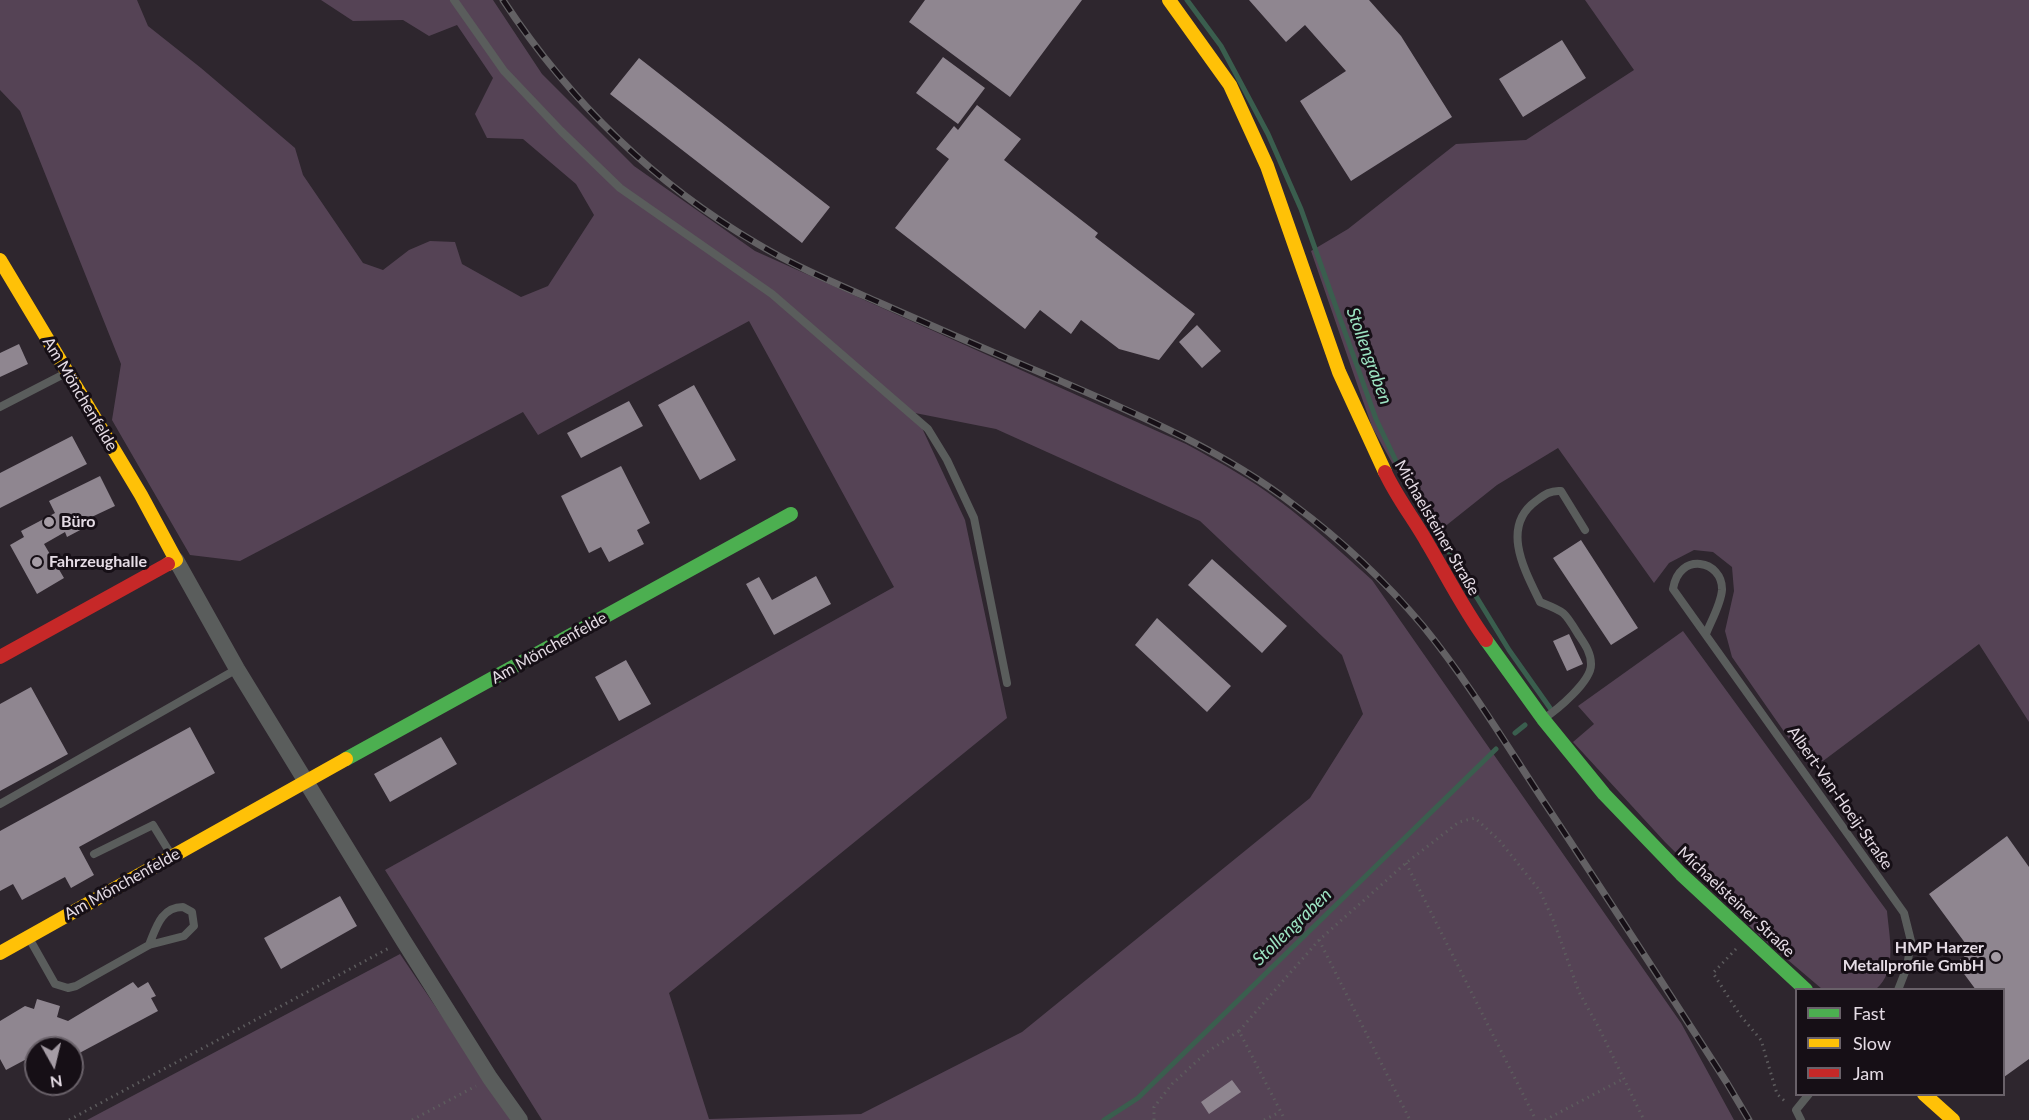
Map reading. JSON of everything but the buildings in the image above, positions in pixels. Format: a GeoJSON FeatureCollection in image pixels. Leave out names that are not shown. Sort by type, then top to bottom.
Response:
{"type":"FeatureCollection","features":[{"type":"Feature","properties":{"kind":"street","name":"Michaelsteiner Straße"},"geometry":{"type":"LineString","coordinates":[[1169,0],[1230,85],[1267,166],[1339,372],[1395,494],[1427,542],[1471,620],[1543,719],[1604,794],[1681,874],[1804,988]]}},
{"type":"Feature","properties":{"kind":"street","name":"Am Mönchenfelde"},"geometry":{"type":"LineString","coordinates":[[0,260],[141,495],[237,669],[403,940],[490,1078],[520,1120]]}},
{"type":"Feature","properties":{"kind":"street","name":"Am Mönchenfelde"},"geometry":{"type":"LineString","coordinates":[[0,953],[306,781],[791,514]]}},
{"type":"Feature","properties":{"kind":"street"},"geometry":{"type":"LineString","coordinates":[[0,657],[176,560]]}},
{"type":"Feature","properties":{"kind":"street"},"geometry":{"type":"LineString","coordinates":[[1924,1096],[1953,1120]]}},
{"type":"Feature","properties":{"kind":"lane"},"geometry":{"type":"LineString","coordinates":[[454,0],[504,71],[620,188],[772,294],[928,429],[947,460],[974,518],[1007,683]]}},
{"type":"Feature","properties":{"kind":"lane"},"geometry":{"type":"LineString","coordinates":[[0,407],[66,373]]}},
{"type":"Feature","properties":{"kind":"lane"},"geometry":{"type":"LineString","coordinates":[[1543,719],[1558,710],[1584,681],[1592,666],[1589,653],[1564,612],[1540,602],[1520,559],[1516,541],[1519,522],[1527,507],[1553,490],[1561,491],[1585,530]]}},
{"type":"Feature","properties":{"kind":"lane","name":"Albert-Van-Hoeij-Straße"},"geometry":{"type":"LineString","coordinates":[[1706,634],[1722,589],[1718,575],[1708,566],[1698,563],[1684,568],[1675,576],[1673,589],[1904,914],[1911,941],[1907,967],[1899,988]]}},
{"type":"Feature","properties":{"kind":"lane"},"geometry":{"type":"LineString","coordinates":[[0,804],[237,669]]}},
{"type":"Feature","properties":{"kind":"lane"},"geometry":{"type":"LineString","coordinates":[[94,854],[153,825],[172,857]]}},
{"type":"Feature","properties":{"kind":"lane"},"geometry":{"type":"LineString","coordinates":[[28,937],[55,984],[68,988],[76,986],[149,945],[176,939],[189,932],[194,922],[192,912],[183,907],[168,910],[161,919],[149,945]]}},
{"type":"Feature","properties":{"kind":"lane"},"geometry":{"type":"LineString","coordinates":[[1801,1120],[1796,1110],[1808,1096]]}},
{"type":"Feature","properties":{"kind":"path"},"geometry":{"type":"LineString","coordinates":[[1154,1120],[1154,1107],[1173,1084],[1207,1052],[1239,1031],[1318,940],[1406,864],[1459,822],[1475,818],[1499,840],[1540,891],[1554,922],[1579,992],[1644,1120]]}},
{"type":"Feature","properties":{"kind":"path"},"geometry":{"type":"LineString","coordinates":[[1406,864],[1536,1120]]}},
{"type":"Feature","properties":{"kind":"path"},"geometry":{"type":"LineString","coordinates":[[1748,937],[1713,973],[1740,1015],[1761,1040],[1777,1094],[1796,1110]]}},
{"type":"Feature","properties":{"kind":"path"},"geometry":{"type":"LineString","coordinates":[[69,1120],[403,940]]}},
{"type":"Feature","properties":{"kind":"path"},"geometry":{"type":"LineString","coordinates":[[1318,940],[1410,1120]]}},
{"type":"Feature","properties":{"kind":"path"},"geometry":{"type":"LineString","coordinates":[[1239,1031],[1285,1120]]}},
{"type":"Feature","properties":{"kind":"path"},"geometry":{"type":"LineString","coordinates":[[412,1120],[490,1078]]}},
{"type":"Feature","properties":{"kind":"path"},"geometry":{"type":"LineString","coordinates":[[1545,1120],[1623,1079]]}},
{"type":"Feature","properties":{"kind":"path"},"geometry":{"type":"LineString","coordinates":[[1264,1120],[1280,1112]]}},
{"type":"Feature","properties":{"kind":"shaded area"},"geometry":{"type":"Polygon","coordinates":[[[0,0],[137,0],[148,26],[295,148],[303,175],[363,263],[383,270],[409,250],[430,241],[455,242],[462,264],[521,297],[548,286],[594,215],[576,184],[523,139],[487,138],[475,114],[493,78],[457,25],[429,36],[403,20],[353,21],[321,0],[493,0],[542,74],[634,166],[755,251],[1186,444],[1275,497],[1372,580],[1681,1023],[1734,1120],[542,1120],[385,870],[894,587],[749,321],[538,435],[523,412],[240,561],[190,555],[112,420],[121,364],[20,111],[0,90],[0,0]],[[915,413],[965,520],[1007,718],[669,993],[709,1119],[861,1114],[1022,1032],[1310,798],[1363,714],[1342,655],[1200,521],[996,429],[915,413]]]}},
{"type":"Feature","properties":{"kind":"shaded area"},"geometry":{"type":"Polygon","coordinates":[[[1585,0],[2029,0],[2029,722],[1979,644],[1823,761],[1806,763],[1732,657],[1725,631],[1734,591],[1732,567],[1713,552],[1694,550],[1669,563],[1654,583],[1558,448],[1497,485],[1433,536],[1372,427],[1311,251],[1348,229],[1456,144],[1526,140],[1634,70],[1585,0]]]}},
{"type":"Feature","properties":{"kind":"shaded area"},"geometry":{"type":"Polygon","coordinates":[[[1683,631],[1887,911],[1890,963],[1883,982],[1877,988],[1821,988],[1762,938],[1665,842],[1573,742],[1594,724],[1578,706],[1683,631]]]}},
{"type":"Feature","properties":{"kind":"shaded area"},"geometry":{"type":"Polygon","coordinates":[[[400,954],[512,1120],[87,1120],[400,954]]]}},
{"type":"Feature","properties":{"kind":"waterway","name":"Stollengraben"},"geometry":{"type":"LineString","coordinates":[[1187,0],[1221,46],[1268,134],[1301,209],[1376,419],[1406,482],[1509,650],[1550,708]]}},
{"type":"Feature","properties":{"kind":"waterway","name":"Stollengraben"},"geometry":{"type":"LineString","coordinates":[[1515,733],[1525,725]]}},
{"type":"Feature","properties":{"kind":"waterway","name":"Stollengraben"},"geometry":{"type":"LineString","coordinates":[[1104,1120],[1138,1098],[1496,749]]}},
{"type":"Feature","properties":{"kind":"railway"},"geometry":{"type":"LineString","coordinates":[[503,0],[556,72],[615,136],[648,166],[718,219],[770,251],[816,274],[1118,406],[1209,450],[1267,485],[1345,547],[1408,609],[1458,671],[1640,948],[1749,1120]]}},
{"type":"Feature","properties":{"kind":"traffic: fast"},"geometry":{"type":"LineString","coordinates":[[346,759],[791,514]]}},
{"type":"Feature","properties":{"kind":"traffic: fast"},"geometry":{"type":"LineString","coordinates":[[1486,640],[1543,719],[1604,794],[1681,874],[1804,988]]}},
{"type":"Feature","properties":{"kind":"traffic: slow"},"geometry":{"type":"LineString","coordinates":[[1169,0],[1230,85],[1267,166],[1339,372],[1385,472]]}},
{"type":"Feature","properties":{"kind":"traffic: slow"},"geometry":{"type":"LineString","coordinates":[[0,260],[141,495],[176,560],[168,564]]}},
{"type":"Feature","properties":{"kind":"traffic: slow"},"geometry":{"type":"LineString","coordinates":[[0,953],[346,759]]}},
{"type":"Feature","properties":{"kind":"traffic: slow"},"geometry":{"type":"LineString","coordinates":[[1926,1096],[1953,1120]]}},
{"type":"Feature","properties":{"kind":"traffic: jam"},"geometry":{"type":"LineString","coordinates":[[1385,472],[1486,640]]}},
{"type":"Feature","properties":{"kind":"traffic: jam"},"geometry":{"type":"LineString","coordinates":[[0,657],[168,564]]}},
{"type":"Feature","properties":{"kind":"place","name":"Büro"},"geometry":{"type":"Point","coordinates":[49,522]}},
{"type":"Feature","properties":{"kind":"place","name":"Fahrzeughalle"},"geometry":{"type":"Point","coordinates":[37,562]}},
{"type":"Feature","properties":{"kind":"place","name":"HMP Harzer Metallprofile GmbH"},"geometry":{"type":"Point","coordinates":[1996,957]}}]}
